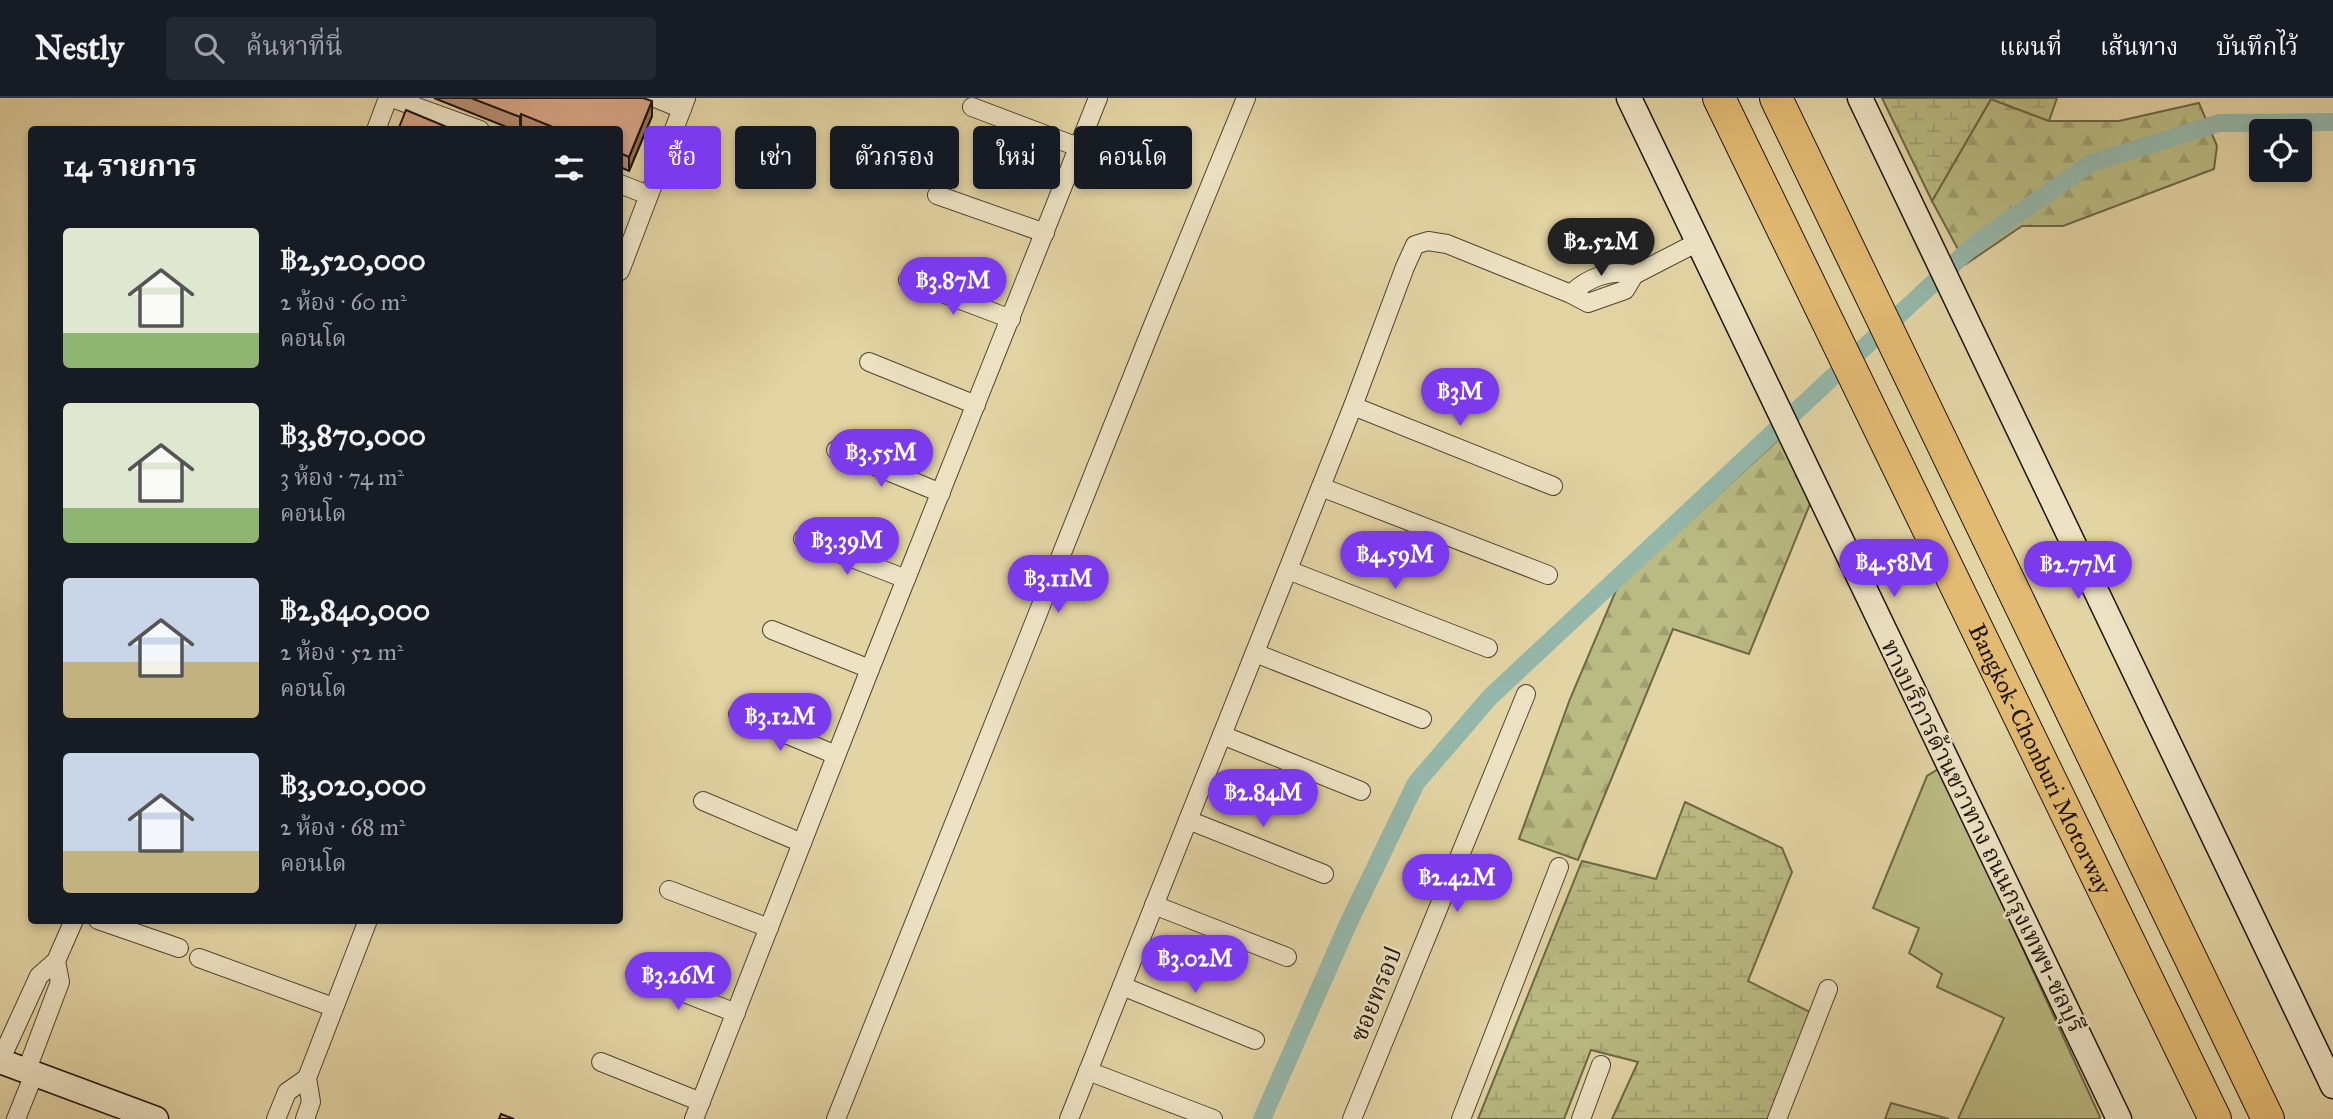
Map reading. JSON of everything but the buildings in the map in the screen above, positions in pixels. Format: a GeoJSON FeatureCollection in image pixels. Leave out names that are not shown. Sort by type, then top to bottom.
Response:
{"type":"FeatureCollection","features":[{"type":"Feature","properties":{"kind":"highway","name":"Bangkok-Chonburi Motorway"},"geometry":{"type":"LineString","coordinates":[[1719,98],[2215,1119]]}},
{"type":"Feature","properties":{"kind":"highway","name":"Bangkok-Chonburi Motorway"},"geometry":{"type":"LineString","coordinates":[[1776,98],[2268,1119]]}},
{"type":"Feature","properties":{"kind":"main road","name":"ทางบริการด้านขวาทาง ถนนกรุงเทพฯ-ชลบุรี"},"geometry":{"type":"LineString","coordinates":[[1629,98],[2119,1119]]}},
{"type":"Feature","properties":{"kind":"main road"},"geometry":{"type":"LineString","coordinates":[[1860,98],[2333,1086]]}},
{"type":"Feature","properties":{"kind":"main road"},"geometry":{"type":"LineString","coordinates":[[0,1061],[156,1119]]}},
{"type":"Feature","properties":{"kind":"street"},"geometry":{"type":"LineString","coordinates":[[378,126],[390,98],[469,126]]}},
{"type":"Feature","properties":{"kind":"street"},"geometry":{"type":"LineString","coordinates":[[623,263],[684,104],[655,98]]}},
{"type":"Feature","properties":{"kind":"street"},"geometry":{"type":"LineString","coordinates":[[1087,126],[1098,98]]}},
{"type":"Feature","properties":{"kind":"street"},"geometry":{"type":"LineString","coordinates":[[836,1119],[1246,98]]}},
{"type":"Feature","properties":{"kind":"street"},"geometry":{"type":"LineString","coordinates":[[972,107],[1074,145]]}},
{"type":"Feature","properties":{"kind":"street"},"geometry":{"type":"LineString","coordinates":[[694,1119],[870,668],[1074,160]]}},
{"type":"Feature","properties":{"kind":"street"},"geometry":{"type":"LineString","coordinates":[[623,185],[648,195]]}},
{"type":"Feature","properties":{"kind":"street"},"geometry":{"type":"LineString","coordinates":[[937,195],[1045,233]]}},
{"type":"Feature","properties":{"kind":"street"},"geometry":{"type":"LineString","coordinates":[[1069,1119],[1415,245],[1428,241],[1447,244],[1571,293],[1582,283],[1619,270],[1634,275],[1698,242]]}},
{"type":"Feature","properties":{"kind":"street"},"geometry":{"type":"LineString","coordinates":[[908,280],[1011,319]]}},
{"type":"Feature","properties":{"kind":"street"},"geometry":{"type":"LineString","coordinates":[[869,362],[976,405]]}},
{"type":"Feature","properties":{"kind":"street"},"geometry":{"type":"LineString","coordinates":[[1353,406],[1553,486]]}},
{"type":"Feature","properties":{"kind":"street"},"geometry":{"type":"LineString","coordinates":[[836,450],[941,493]]}},
{"type":"Feature","properties":{"kind":"street"},"geometry":{"type":"LineString","coordinates":[[1321,486],[1548,575]]}},
{"type":"Feature","properties":{"kind":"street"},"geometry":{"type":"LineString","coordinates":[[803,539],[906,579]]}},
{"type":"Feature","properties":{"kind":"street"},"geometry":{"type":"LineString","coordinates":[[1288,570],[1488,648]]}},
{"type":"Feature","properties":{"kind":"street"},"geometry":{"type":"LineString","coordinates":[[772,630],[870,668]]}},
{"type":"Feature","properties":{"kind":"street"},"geometry":{"type":"LineString","coordinates":[[1255,653],[1422,719]]}},
{"type":"Feature","properties":{"kind":"street","name":"ซอยทรอป"},"geometry":{"type":"LineString","coordinates":[[1352,1119],[1525,694]]}},
{"type":"Feature","properties":{"kind":"street"},"geometry":{"type":"LineString","coordinates":[[738,715],[836,755]]}},
{"type":"Feature","properties":{"kind":"street"},"geometry":{"type":"LineString","coordinates":[[1222,735],[1361,791]]}},
{"type":"Feature","properties":{"kind":"street"},"geometry":{"type":"LineString","coordinates":[[702,801],[802,843]]}},
{"type":"Feature","properties":{"kind":"street"},"geometry":{"type":"LineString","coordinates":[[1188,820],[1324,874]]}},
{"type":"Feature","properties":{"kind":"street"},"geometry":{"type":"LineString","coordinates":[[1461,1119],[1559,867]]}},
{"type":"Feature","properties":{"kind":"street"},"geometry":{"type":"LineString","coordinates":[[669,890],[769,928]]}},
{"type":"Feature","properties":{"kind":"street"},"geometry":{"type":"LineString","coordinates":[[1154,905],[1287,957]]}},
{"type":"Feature","properties":{"kind":"street"},"geometry":{"type":"LineString","coordinates":[[0,1061],[39,976],[56,961],[72,924]]}},
{"type":"Feature","properties":{"kind":"street"},"geometry":{"type":"LineString","coordinates":[[110,924],[179,948]]}},
{"type":"Feature","properties":{"kind":"street"},"geometry":{"type":"LineString","coordinates":[[305,1119],[311,1102],[307,1078],[366,924]]}},
{"type":"Feature","properties":{"kind":"street"},"geometry":{"type":"LineString","coordinates":[[198,958],[333,1007]]}},
{"type":"Feature","properties":{"kind":"street"},"geometry":{"type":"LineString","coordinates":[[16,1119],[60,982],[56,961]]}},
{"type":"Feature","properties":{"kind":"street"},"geometry":{"type":"LineString","coordinates":[[635,974],[736,1013]]}},
{"type":"Feature","properties":{"kind":"street"},"geometry":{"type":"LineString","coordinates":[[1122,986],[1255,1040]]}},
{"type":"Feature","properties":{"kind":"street"},"geometry":{"type":"LineString","coordinates":[[1777,1119],[1828,989]]}},
{"type":"Feature","properties":{"kind":"street"},"geometry":{"type":"LineString","coordinates":[[601,1062],[701,1102]]}},
{"type":"Feature","properties":{"kind":"street"},"geometry":{"type":"LineString","coordinates":[[1581,1119],[1601,1065]]}},
{"type":"Feature","properties":{"kind":"street"},"geometry":{"type":"LineString","coordinates":[[1088,1071],[1213,1119]]}},
{"type":"Feature","properties":{"kind":"street"},"geometry":{"type":"LineString","coordinates":[[276,1119],[286,1092],[307,1078]]}},
{"type":"Feature","properties":{"kind":"green space"},"geometry":{"type":"Polygon","coordinates":[[[1882,98],[2057,98],[2049,121],[1991,99],[1932,201],[1882,98]]]}},
{"type":"Feature","properties":{"kind":"green space"},"geometry":{"type":"Polygon","coordinates":[[[1991,99],[2049,121],[2119,121],[2199,103],[2217,146],[2214,169],[2063,226],[2022,226],[1966,264],[1932,201],[1991,99]]]}},
{"type":"Feature","properties":{"kind":"green space"},"geometry":{"type":"Polygon","coordinates":[[[1780,438],[1810,504],[1749,654],[1673,629],[1578,860],[1519,839],[1570,699],[1617,588],[1780,438]]]}},
{"type":"Feature","properties":{"kind":"green space"},"geometry":{"type":"Polygon","coordinates":[[[1940,768],[2099,1119],[1958,1119],[2004,1018],[1937,987],[1942,974],[1909,953],[1919,928],[1873,908],[1927,776],[1940,768]]]}},
{"type":"Feature","properties":{"kind":"green space"},"geometry":{"type":"Polygon","coordinates":[[[1685,802],[1782,848],[1792,872],[1748,981],[1810,1012],[1770,1119],[1612,1119],[1638,1062],[1591,1050],[1564,1119],[1478,1119],[1582,861],[1656,879],[1685,802]]]}},
{"type":"Feature","properties":{"kind":"green space"},"geometry":{"type":"Polygon","coordinates":[[[1891,1103],[1949,1119],[1885,1119],[1891,1103]]]}},
{"type":"Feature","properties":{"kind":"waterway"},"geometry":{"type":"LineString","coordinates":[[1262,1119],[1348,924],[1416,783],[1490,697],[1975,244],[2091,163],[2219,123],[2333,122]]}}]}
